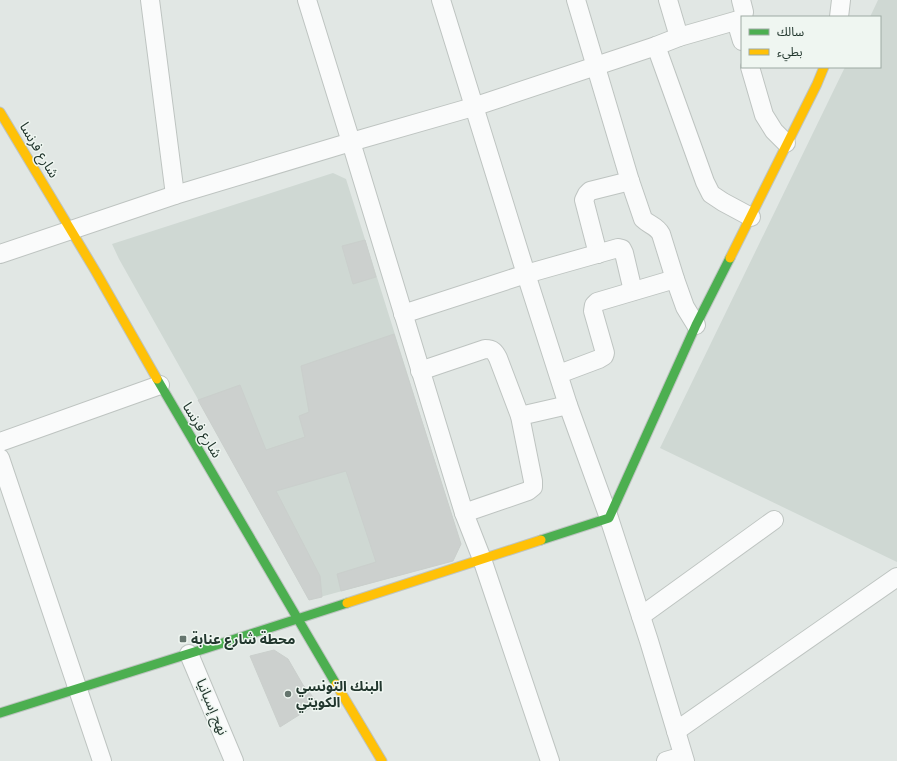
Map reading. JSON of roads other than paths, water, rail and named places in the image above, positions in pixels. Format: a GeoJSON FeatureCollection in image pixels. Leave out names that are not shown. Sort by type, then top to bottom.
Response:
{"type":"FeatureCollection","features":[{"type":"Feature","properties":{"kind":"street"},"geometry":{"type":"LineString","coordinates":[[150,0],[175,195]]}},
{"type":"Feature","properties":{"kind":"street"},"geometry":{"type":"LineString","coordinates":[[307,0],[464,513],[482,559],[550,761]]}},
{"type":"Feature","properties":{"kind":"street"},"geometry":{"type":"LineString","coordinates":[[441,0],[526,274],[568,405],[609,518],[641,616],[684,758],[666,761]]}},
{"type":"Feature","properties":{"kind":"street"},"geometry":{"type":"LineString","coordinates":[[576,0],[630,181],[643,219],[648,224],[659,230],[685,307],[696,325]]}},
{"type":"Feature","properties":{"kind":"street"},"geometry":{"type":"LineString","coordinates":[[668,0],[679,37]]}},
{"type":"Feature","properties":{"kind":"street"},"geometry":{"type":"LineString","coordinates":[[741,0],[744,12],[742,16]]}},
{"type":"Feature","properties":{"kind":"street"},"geometry":{"type":"LineString","coordinates":[[839,16],[841,0]]}},
{"type":"Feature","properties":{"kind":"street"},"geometry":{"type":"LineString","coordinates":[[0,254],[175,195],[473,107],[679,37],[740,19],[741,30]]}},
{"type":"Feature","properties":{"kind":"street"},"geometry":{"type":"LineString","coordinates":[[656,46],[704,182],[711,194],[751,217]]}},
{"type":"Feature","properties":{"kind":"street"},"geometry":{"type":"LineString","coordinates":[[750,68],[764,115],[774,131],[786,143]]}},
{"type":"Feature","properties":{"kind":"street"},"geometry":{"type":"LineString","coordinates":[[0,713],[78,687],[189,654],[609,518],[696,325],[751,217],[824,68]]}},
{"type":"Feature","properties":{"kind":"street","name":"شارع فرنسا"},"geometry":{"type":"LineString","coordinates":[[0,112],[382,761]]}},
{"type":"Feature","properties":{"kind":"street"},"geometry":{"type":"LineString","coordinates":[[598,254],[584,200],[590,191],[630,181]]}},
{"type":"Feature","properties":{"kind":"street"},"geometry":{"type":"LineString","coordinates":[[403,314],[526,274],[618,248],[622,249],[624,253],[633,291]]}},
{"type":"Feature","properties":{"kind":"street"},"geometry":{"type":"LineString","coordinates":[[559,374],[604,356],[605,352],[593,311],[594,304],[675,279]]}},
{"type":"Feature","properties":{"kind":"street"},"geometry":{"type":"LineString","coordinates":[[420,370],[485,349],[490,349],[494,351],[498,358],[520,416],[534,481],[533,487],[528,491],[464,513]]}},
{"type":"Feature","properties":{"kind":"street"},"geometry":{"type":"LineString","coordinates":[[0,442],[160,386]]}},
{"type":"Feature","properties":{"kind":"street"},"geometry":{"type":"LineString","coordinates":[[520,416],[568,405]]}},
{"type":"Feature","properties":{"kind":"street"},"geometry":{"type":"LineString","coordinates":[[0,458],[102,761]]}},
{"type":"Feature","properties":{"kind":"street"},"geometry":{"type":"LineString","coordinates":[[641,616],[774,520]]}},
{"type":"Feature","properties":{"kind":"street"},"geometry":{"type":"LineString","coordinates":[[676,731],[897,577]]}},
{"type":"Feature","properties":{"kind":"street","name":"نهج إسبانيا"},"geometry":{"type":"LineString","coordinates":[[189,654],[234,761]]}},
{"type":"Feature","properties":{"kind":"place","name":"محطة شارع عنابة"},"geometry":{"type":"Point","coordinates":[183,639]}},
{"type":"Feature","properties":{"kind":"place","name":"البنك التونسي الكويتي"},"geometry":{"type":"Point","coordinates":[288,694]}}]}
